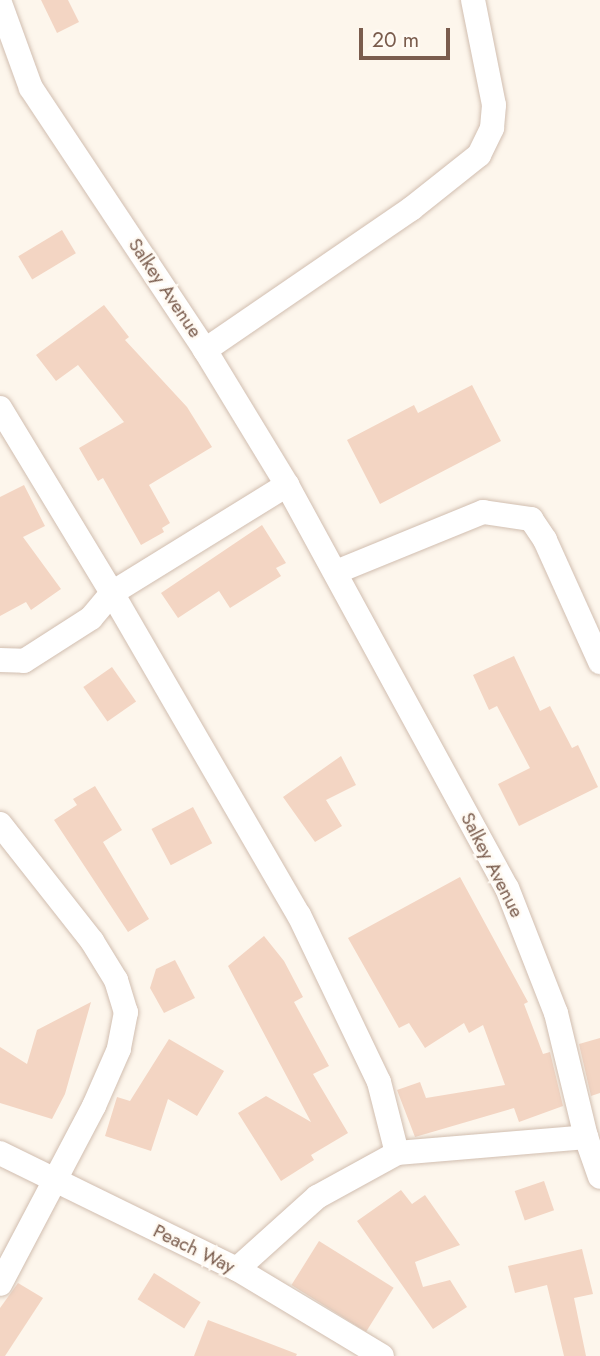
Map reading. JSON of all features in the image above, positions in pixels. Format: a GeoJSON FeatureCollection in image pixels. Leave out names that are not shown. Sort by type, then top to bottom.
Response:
{"type":"FeatureCollection","features":[{"type":"Feature","properties":{"kind":"street"},"geometry":{"type":"LineString","coordinates":[[205,349],[411,209],[479,155],[492,128],[494,105],[473,0]]}},
{"type":"Feature","properties":{"kind":"street","name":"Salkey Avenue"},"geometry":{"type":"LineString","coordinates":[[0,3],[31,88],[205,349],[287,485],[337,572],[507,888],[556,1013],[586,1137],[600,1177]]}},
{"type":"Feature","properties":{"kind":"street"},"geometry":{"type":"LineString","coordinates":[[0,408],[112,593],[299,915],[379,1082],[397,1153]]}},
{"type":"Feature","properties":{"kind":"street"},"geometry":{"type":"LineString","coordinates":[[0,660],[24,661],[91,618],[112,593],[287,485]]}},
{"type":"Feature","properties":{"kind":"street"},"geometry":{"type":"LineString","coordinates":[[337,572],[483,512],[531,519],[545,540],[600,662]]}},
{"type":"Feature","properties":{"kind":"street"},"geometry":{"type":"LineString","coordinates":[[0,824],[93,941],[116,981],[126,1012],[119,1049],[57,1181],[0,1284]]}},
{"type":"Feature","properties":{"kind":"street"},"geometry":{"type":"LineString","coordinates":[[237,1269],[317,1197],[397,1153],[586,1137]]}},
{"type":"Feature","properties":{"kind":"street","name":"Peach Way"},"geometry":{"type":"LineString","coordinates":[[0,1153],[237,1269],[382,1356]]}},
{"type":"Feature","properties":{"kind":"building"},"geometry":{"type":"Polygon","coordinates":[[[41,0],[68,0],[79,22],[57,33],[41,0]]]}},
{"type":"Feature","properties":{"kind":"building"},"geometry":{"type":"Polygon","coordinates":[[[62,230],[76,253],[32,279],[18,256],[62,230]]]}},
{"type":"Feature","properties":{"kind":"building"},"geometry":{"type":"Polygon","coordinates":[[[104,305],[129,337],[125,340],[187,407],[212,447],[149,485],[170,523],[162,528],[164,532],[141,545],[103,478],[98,481],[79,448],[124,422],[78,365],[56,381],[36,355],[104,305]]]}},
{"type":"Feature","properties":{"kind":"building"},"geometry":{"type":"Polygon","coordinates":[[[472,385],[501,441],[380,504],[347,440],[414,405],[418,413],[472,385]]]}},
{"type":"Feature","properties":{"kind":"building"},"geometry":{"type":"Polygon","coordinates":[[[24,485],[45,526],[23,537],[61,589],[31,610],[26,602],[0,616],[0,497],[24,485]]]}},
{"type":"Feature","properties":{"kind":"building"},"geometry":{"type":"Polygon","coordinates":[[[262,525],[286,563],[276,568],[281,576],[230,608],[219,591],[178,618],[161,593],[262,525]]]}},
{"type":"Feature","properties":{"kind":"building"},"geometry":{"type":"Polygon","coordinates":[[[514,656],[540,711],[550,706],[572,748],[578,745],[598,787],[519,826],[498,784],[530,768],[497,706],[489,710],[473,675],[514,656]]]}},
{"type":"Feature","properties":{"kind":"building"},"geometry":{"type":"Polygon","coordinates":[[[112,667],[136,701],[107,721],[83,687],[112,667]]]}},
{"type":"Feature","properties":{"kind":"building"},"geometry":{"type":"Polygon","coordinates":[[[341,756],[356,785],[326,800],[342,826],[315,842],[283,797],[341,756]]]}},
{"type":"Feature","properties":{"kind":"building"},"geometry":{"type":"Polygon","coordinates":[[[95,786],[122,830],[103,842],[149,919],[128,932],[54,820],[77,805],[73,799],[95,786]]]}},
{"type":"Feature","properties":{"kind":"building"},"geometry":{"type":"Polygon","coordinates":[[[193,807],[212,843],[171,865],[152,829],[193,807]]]}},
{"type":"Feature","properties":{"kind":"building"},"geometry":{"type":"Polygon","coordinates":[[[460,877],[528,1002],[524,1004],[543,1054],[550,1052],[563,1106],[519,1122],[514,1108],[415,1137],[397,1090],[420,1082],[426,1098],[505,1085],[483,1025],[469,1033],[464,1023],[425,1048],[409,1023],[399,1028],[348,938],[460,877]]]}},
{"type":"Feature","properties":{"kind":"building"},"geometry":{"type":"Polygon","coordinates":[[[264,936],[284,961],[303,997],[294,1002],[329,1066],[313,1074],[348,1133],[311,1155],[314,1160],[281,1181],[238,1113],[266,1096],[311,1122],[228,966],[264,936]]]}},
{"type":"Feature","properties":{"kind":"building"},"geometry":{"type":"Polygon","coordinates":[[[175,960],[195,998],[164,1013],[150,988],[156,969],[175,960]]]}},
{"type":"Feature","properties":{"kind":"building"},"geometry":{"type":"Polygon","coordinates":[[[91,1002],[65,1094],[52,1119],[0,1103],[0,1047],[27,1064],[37,1030],[91,1002]]]}},
{"type":"Feature","properties":{"kind":"building"},"geometry":{"type":"Polygon","coordinates":[[[600,1038],[600,1093],[591,1096],[579,1044],[600,1038]]]}},
{"type":"Feature","properties":{"kind":"building"},"geometry":{"type":"Polygon","coordinates":[[[169,1039],[224,1071],[197,1116],[168,1099],[151,1151],[105,1136],[117,1097],[130,1101],[169,1039]]]}},
{"type":"Feature","properties":{"kind":"building"},"geometry":{"type":"Polygon","coordinates":[[[544,1181],[554,1210],[525,1220],[515,1191],[544,1181]]]}},
{"type":"Feature","properties":{"kind":"building"},"geometry":{"type":"Polygon","coordinates":[[[401,1190],[412,1204],[425,1195],[460,1245],[415,1262],[423,1287],[450,1280],[467,1307],[433,1329],[357,1221],[401,1190]]]}},
{"type":"Feature","properties":{"kind":"building"},"geometry":{"type":"Polygon","coordinates":[[[319,1241],[394,1288],[366,1332],[291,1285],[319,1241]]]}},
{"type":"Feature","properties":{"kind":"building"},"geometry":{"type":"Polygon","coordinates":[[[582,1249],[593,1294],[574,1298],[586,1356],[564,1356],[547,1285],[515,1293],[508,1266],[582,1249]]]}},
{"type":"Feature","properties":{"kind":"building"},"geometry":{"type":"Polygon","coordinates":[[[154,1273],[201,1302],[184,1328],[138,1299],[154,1273]]]}},
{"type":"Feature","properties":{"kind":"building"},"geometry":{"type":"Polygon","coordinates":[[[18,1283],[43,1298],[5,1356],[0,1356],[0,1308],[18,1283]]]}},
{"type":"Feature","properties":{"kind":"building"},"geometry":{"type":"Polygon","coordinates":[[[208,1320],[297,1354],[194,1356],[208,1320]]]}}]}
